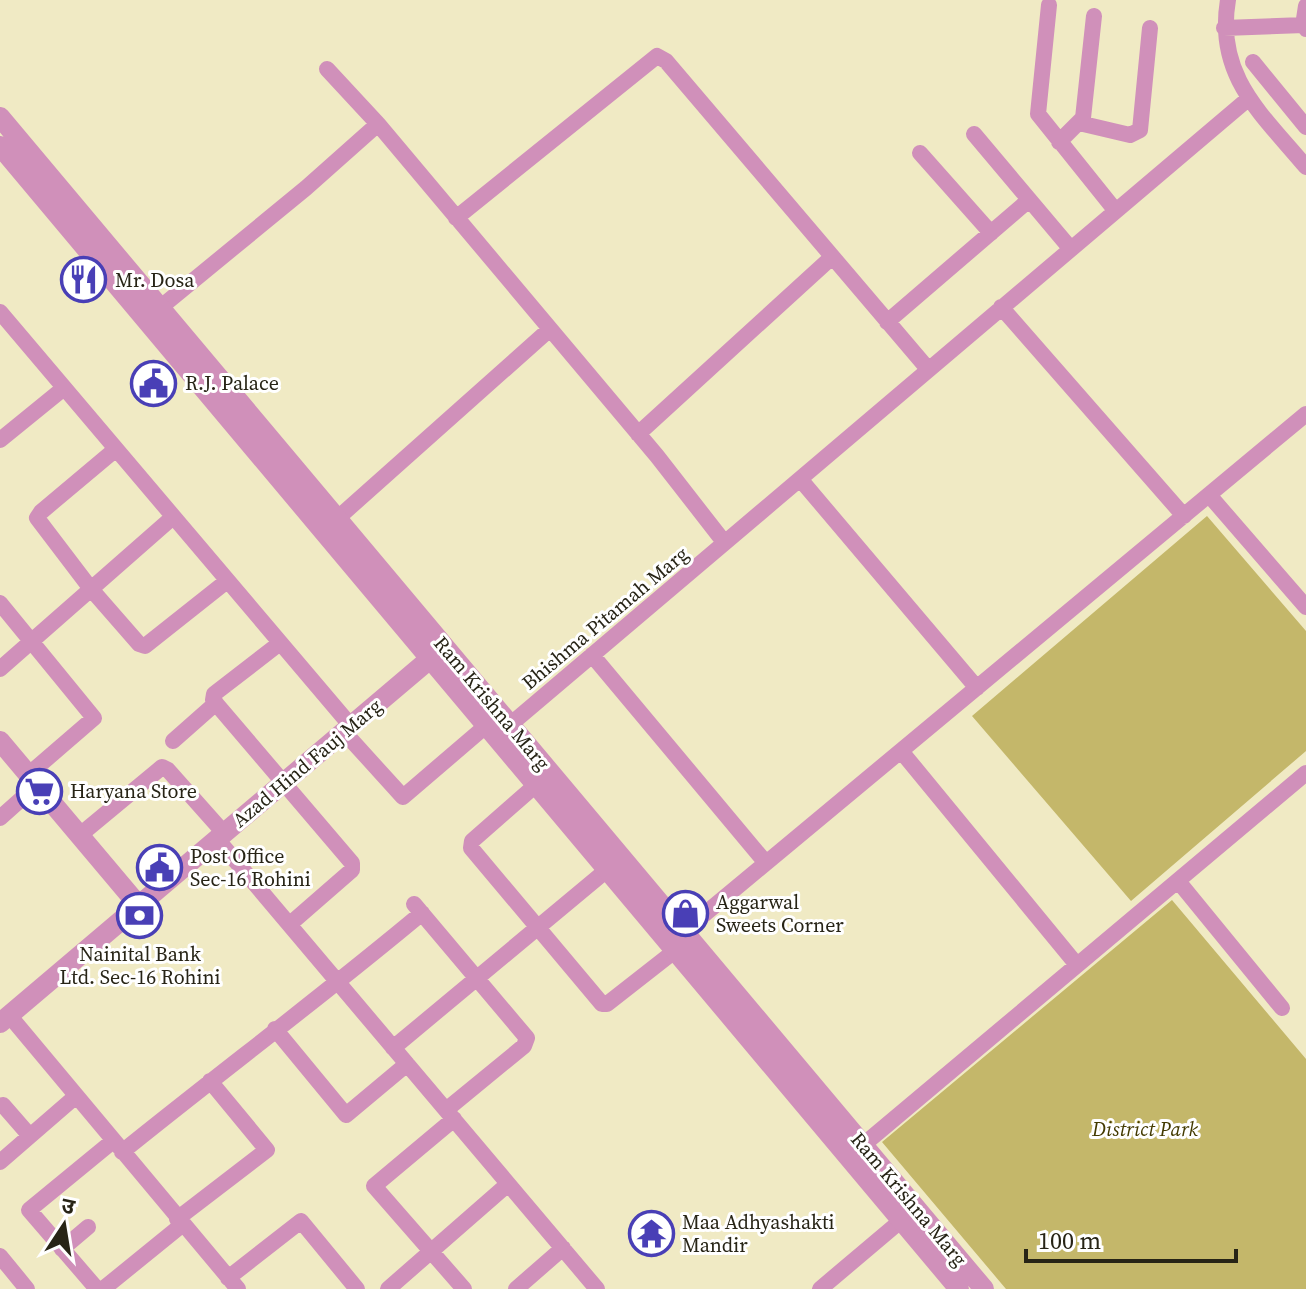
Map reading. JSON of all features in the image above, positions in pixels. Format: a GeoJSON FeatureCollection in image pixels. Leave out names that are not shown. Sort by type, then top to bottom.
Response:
{"type":"FeatureCollection","features":[{"type":"Feature","properties":{"kind":"street"},"geometry":{"type":"LineString","coordinates":[[1228,0],[1224,28],[1236,78],[1248,99],[1306,167]]}},
{"type":"Feature","properties":{"kind":"street"},"geometry":{"type":"LineString","coordinates":[[1049,5],[1038,114],[1115,210]]}},
{"type":"Feature","properties":{"kind":"street"},"geometry":{"type":"LineString","coordinates":[[1224,28],[1305,27],[1306,6]]}},
{"type":"Feature","properties":{"kind":"street"},"geometry":{"type":"LineString","coordinates":[[1059,142],[1079,123],[1085,112],[1094,16]]}},
{"type":"Feature","properties":{"kind":"street"},"geometry":{"type":"LineString","coordinates":[[1079,123],[1130,135],[1140,130],[1150,28]]}},
{"type":"Feature","properties":{"kind":"street"},"geometry":{"type":"LineString","coordinates":[[456,218],[657,56],[666,61],[928,369]]}},
{"type":"Feature","properties":{"kind":"street"},"geometry":{"type":"LineString","coordinates":[[1253,62],[1306,127]]}},
{"type":"Feature","properties":{"kind":"street"},"geometry":{"type":"LineString","coordinates":[[327,69],[378,124],[638,434],[724,542]]}},
{"type":"Feature","properties":{"kind":"street","name":"Bhishma Pitamah Marg"},"geometry":{"type":"LineString","coordinates":[[511,724],[1248,99]]}},
{"type":"Feature","properties":{"kind":"street","name":"Ram Krishna Marg"},"geometry":{"type":"LineString","coordinates":[[0,117],[161,307],[331,524],[431,658],[487,725],[608,869],[863,1145],[959,1289]]}},
{"type":"Feature","properties":{"kind":"street"},"geometry":{"type":"LineString","coordinates":[[161,307],[306,188],[378,124]]}},
{"type":"Feature","properties":{"kind":"street"},"geometry":{"type":"LineString","coordinates":[[974,134],[1070,248]]}},
{"type":"Feature","properties":{"kind":"street","name":"Ram Krishna Marg"},"geometry":{"type":"LineString","coordinates":[[0,146],[511,724],[677,942],[909,1214],[984,1289]]}},
{"type":"Feature","properties":{"kind":"street"},"geometry":{"type":"LineString","coordinates":[[920,153],[991,233]]}},
{"type":"Feature","properties":{"kind":"street"},"geometry":{"type":"LineString","coordinates":[[887,322],[1029,200]]}},
{"type":"Feature","properties":{"kind":"street"},"geometry":{"type":"LineString","coordinates":[[638,434],[832,257]]}},
{"type":"Feature","properties":{"kind":"street"},"geometry":{"type":"LineString","coordinates":[[1001,307],[1184,516]]}},
{"type":"Feature","properties":{"kind":"street"},"geometry":{"type":"LineString","coordinates":[[0,312],[280,643],[403,797],[487,725]]}},
{"type":"Feature","properties":{"kind":"street"},"geometry":{"type":"LineString","coordinates":[[331,524],[550,329]]}},
{"type":"Feature","properties":{"kind":"street"},"geometry":{"type":"LineString","coordinates":[[0,440],[64,388]]}},
{"type":"Feature","properties":{"kind":"street"},"geometry":{"type":"LineString","coordinates":[[537,784],[470,845],[604,1005],[766,863],[1306,414]]}},
{"type":"Feature","properties":{"kind":"street"},"geometry":{"type":"LineString","coordinates":[[116,449],[37,518],[91,589],[139,644],[145,646],[227,581]]}},
{"type":"Feature","properties":{"kind":"street"},"geometry":{"type":"LineString","coordinates":[[800,479],[977,688]]}},
{"type":"Feature","properties":{"kind":"street"},"geometry":{"type":"LineString","coordinates":[[1209,495],[1306,607]]}},
{"type":"Feature","properties":{"kind":"street"},"geometry":{"type":"LineString","coordinates":[[0,669],[173,517]]}},
{"type":"Feature","properties":{"kind":"street"},"geometry":{"type":"LineString","coordinates":[[0,603],[94,718],[0,818]]}},
{"type":"Feature","properties":{"kind":"street"},"geometry":{"type":"LineString","coordinates":[[280,643],[214,694],[213,700],[353,866],[290,924]]}},
{"type":"Feature","properties":{"kind":"street"},"geometry":{"type":"LineString","coordinates":[[592,655],[766,863]]}},
{"type":"Feature","properties":{"kind":"street","name":"Azad Hind Fauj Marg"},"geometry":{"type":"LineString","coordinates":[[5,1019],[431,658]]}},
{"type":"Feature","properties":{"kind":"street"},"geometry":{"type":"LineString","coordinates":[[173,741],[216,703]]}},
{"type":"Feature","properties":{"kind":"street"},"geometry":{"type":"LineString","coordinates":[[0,741],[139,906]]}},
{"type":"Feature","properties":{"kind":"street"},"geometry":{"type":"LineString","coordinates":[[901,751],[1077,965]]}},
{"type":"Feature","properties":{"kind":"street"},"geometry":{"type":"LineString","coordinates":[[80,835],[162,767],[168,770],[338,984],[597,1289]]}},
{"type":"Feature","properties":{"kind":"street"},"geometry":{"type":"LineString","coordinates":[[863,1145],[1306,773]]}},
{"type":"Feature","properties":{"kind":"street"},"geometry":{"type":"LineString","coordinates":[[393,1048],[608,869]]}},
{"type":"Feature","properties":{"kind":"street"},"geometry":{"type":"LineString","coordinates":[[1178,881],[1282,1008]]}},
{"type":"Feature","properties":{"kind":"street"},"geometry":{"type":"LineString","coordinates":[[97,1289],[29,1210],[210,1081],[338,984],[418,908],[525,1034],[527,1042],[374,1186],[464,1289]]}},
{"type":"Feature","properties":{"kind":"street"},"geometry":{"type":"LineString","coordinates":[[5,1019],[233,1284],[299,1221],[357,1289]]}},
{"type":"Feature","properties":{"kind":"street"},"geometry":{"type":"LineString","coordinates":[[275,1029],[346,1115],[407,1064]]}},
{"type":"Feature","properties":{"kind":"street"},"geometry":{"type":"LineString","coordinates":[[103,1289],[267,1150],[210,1081]]}},
{"type":"Feature","properties":{"kind":"street"},"geometry":{"type":"LineString","coordinates":[[0,1162],[75,1097]]}},
{"type":"Feature","properties":{"kind":"street"},"geometry":{"type":"LineString","coordinates":[[3,1105],[30,1136]]}},
{"type":"Feature","properties":{"kind":"street"},"geometry":{"type":"LineString","coordinates":[[388,1289],[508,1184]]}},
{"type":"Feature","properties":{"kind":"street"},"geometry":{"type":"LineString","coordinates":[[820,1289],[909,1214]]}},
{"type":"Feature","properties":{"kind":"street"},"geometry":{"type":"LineString","coordinates":[[62,1249],[88,1227]]}},
{"type":"Feature","properties":{"kind":"street"},"geometry":{"type":"LineString","coordinates":[[516,1289],[563,1248]]}},
{"type":"Feature","properties":{"kind":"street"},"geometry":{"type":"LineString","coordinates":[[0,1256],[27,1289]]}},
{"type":"Feature","properties":{"kind":"green space"},"geometry":{"type":"Polygon","coordinates":[[[1207,516],[1306,631],[1306,751],[1131,901],[972,716],[1207,516]]]}},
{"type":"Feature","properties":{"kind":"green space","name":"District Park"},"geometry":{"type":"Polygon","coordinates":[[[1172,900],[1306,1059],[1306,1289],[1006,1289],[882,1142],[1172,900]]]}},
{"type":"Feature","properties":{"kind":"place","name":"Mr. Dosa"},"geometry":{"type":"Point","coordinates":[84,280]}},
{"type":"Feature","properties":{"kind":"place","name":"R.J. Palace"},"geometry":{"type":"Point","coordinates":[154,383]}},
{"type":"Feature","properties":{"kind":"place","name":"Haryana Store"},"geometry":{"type":"Point","coordinates":[39,791]}},
{"type":"Feature","properties":{"kind":"place","name":"Post Office Sec-16 Rohini"},"geometry":{"type":"Point","coordinates":[159,868]}},
{"type":"Feature","properties":{"kind":"place","name":"Aggarwal Sweets Corner"},"geometry":{"type":"Point","coordinates":[685,913]}},
{"type":"Feature","properties":{"kind":"place","name":"Nainital Bank Ltd. Sec-16 Rohini"},"geometry":{"type":"Point","coordinates":[140,915]}},
{"type":"Feature","properties":{"kind":"place","name":"Maa Adhyashakti Mandir"},"geometry":{"type":"Point","coordinates":[651,1234]}}]}
